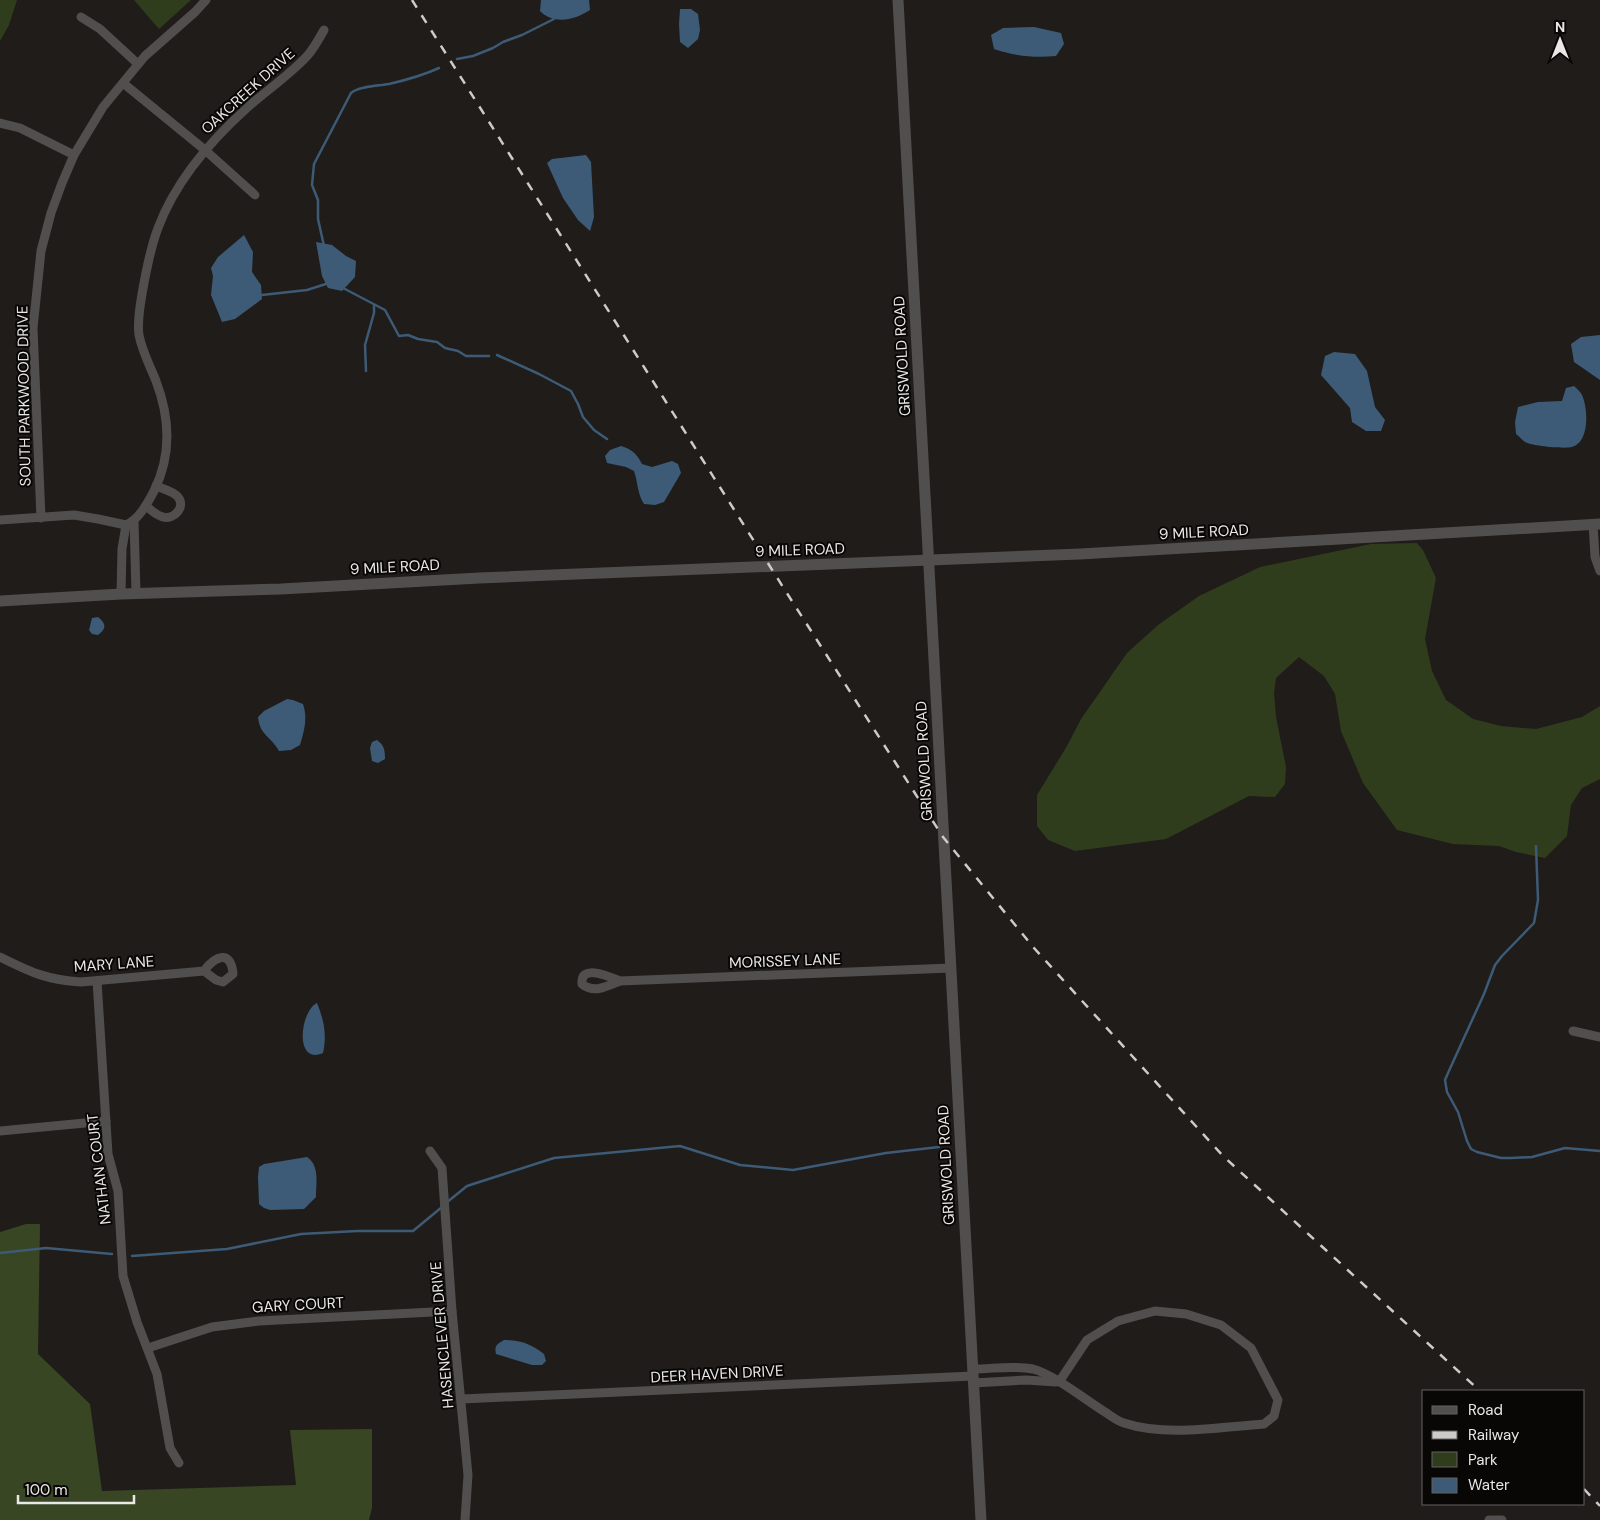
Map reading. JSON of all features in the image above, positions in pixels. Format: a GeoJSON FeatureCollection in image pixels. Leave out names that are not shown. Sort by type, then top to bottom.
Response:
{"type":"FeatureCollection","features":[{"type":"Feature","properties":{"kind":"street","name":"SOUTH PARKWOOD DRIVE"},"geometry":{"type":"LineString","coordinates":[[41,518],[33,328],[41,251],[56,198],[74,155],[103,107],[145,56],[206,0]]}},
{"type":"Feature","properties":{"kind":"street","name":"GRISWOLD ROAD"},"geometry":{"type":"LineString","coordinates":[[898,0],[981,1520]]}},
{"type":"Feature","properties":{"kind":"street"},"geometry":{"type":"LineString","coordinates":[[81,17],[100,29],[138,64]]}},
{"type":"Feature","properties":{"kind":"street","name":"OAKCREEK DRIVE"},"geometry":{"type":"LineString","coordinates":[[121,594],[122,548],[130,523],[146,506],[156,486],[167,450],[165,408],[140,342],[139,318],[147,269],[159,227],[175,194],[194,163],[233,121],[306,58],[324,30]]}},
{"type":"Feature","properties":{"kind":"street"},"geometry":{"type":"LineString","coordinates":[[123,83],[205,150],[255,195]]}},
{"type":"Feature","properties":{"kind":"street"},"geometry":{"type":"LineString","coordinates":[[0,123],[20,128],[74,155]]}},
{"type":"Feature","properties":{"kind":"street"},"geometry":{"type":"LineString","coordinates":[[146,506],[161,517],[168,518],[178,512],[181,504],[177,496],[156,486]]}},
{"type":"Feature","properties":{"kind":"street"},"geometry":{"type":"LineString","coordinates":[[0,520],[74,516],[130,523],[136,594]]}},
{"type":"Feature","properties":{"kind":"street"},"geometry":{"type":"LineString","coordinates":[[1597,524],[1595,557],[1600,571]]}},
{"type":"Feature","properties":{"kind":"street","name":"9 MILE ROAD"},"geometry":{"type":"LineString","coordinates":[[0,600],[255,590],[470,578],[1080,554],[1597,524]]}},
{"type":"Feature","properties":{"kind":"street","name":"MARY LANE"},"geometry":{"type":"LineString","coordinates":[[0,957],[39,976],[53,980],[81,982],[204,971]]}},
{"type":"Feature","properties":{"kind":"street","name":"MORISSEY LANE"},"geometry":{"type":"LineString","coordinates":[[620,981],[951,968]]}},
{"type":"Feature","properties":{"kind":"street","name":"NATHAN COURT"},"geometry":{"type":"LineString","coordinates":[[97,981],[108,1154],[118,1191],[123,1276],[136,1322],[158,1374],[170,1448],[179,1463]]}},
{"type":"Feature","properties":{"kind":"street"},"geometry":{"type":"LineString","coordinates":[[1573,1032],[1600,1037]]}},
{"type":"Feature","properties":{"kind":"street"},"geometry":{"type":"LineString","coordinates":[[0,1131],[106,1121]]}},
{"type":"Feature","properties":{"kind":"street","name":"HASENCLEVER DRIVE"},"geometry":{"type":"LineString","coordinates":[[430,1151],[442,1168],[452,1311],[468,1475],[464,1520]]}},
{"type":"Feature","properties":{"kind":"street","name":"GARY COURT"},"geometry":{"type":"LineString","coordinates":[[148,1348],[212,1327],[259,1320],[452,1311]]}},
{"type":"Feature","properties":{"kind":"street"},"geometry":{"type":"LineString","coordinates":[[973,1376],[1015,1368],[1028,1368],[1045,1374],[1059,1382],[1122,1423],[1145,1429],[1184,1430],[1264,1424],[1274,1416],[1278,1400],[1250,1348],[1221,1325],[1186,1314],[1155,1312],[1118,1321],[1087,1340],[1059,1382]]}},
{"type":"Feature","properties":{"kind":"street"},"geometry":{"type":"LineString","coordinates":[[973,1376],[1059,1382]]}},
{"type":"Feature","properties":{"kind":"street","name":"DEER HAVEN DRIVE"},"geometry":{"type":"LineString","coordinates":[[462,1399],[973,1376]]}},
{"type":"Feature","properties":{"kind":"street"},"geometry":{"type":"LineString","coordinates":[[1489,1520],[1502,1520]]}},
{"type":"Feature","properties":{"kind":"green space"},"geometry":{"type":"Polygon","coordinates":[[[0,0],[17,0],[9,25],[0,41],[0,0]]]}},
{"type":"Feature","properties":{"kind":"green space"},"geometry":{"type":"Polygon","coordinates":[[[134,0],[191,0],[159,29],[134,0]]]}},
{"type":"Feature","properties":{"kind":"green space"},"geometry":{"type":"Polygon","coordinates":[[[1417,543],[1423,550],[1436,578],[1425,639],[1432,671],[1446,700],[1473,719],[1501,726],[1536,729],[1582,717],[1600,706],[1600,779],[1582,788],[1571,805],[1567,836],[1545,858],[1516,852],[1499,846],[1453,844],[1397,830],[1363,783],[1341,731],[1335,694],[1324,676],[1299,657],[1276,678],[1274,693],[1276,717],[1286,767],[1285,784],[1275,797],[1249,796],[1166,839],[1075,851],[1048,840],[1037,826],[1037,795],[1081,719],[1127,653],[1158,625],[1199,596],[1260,567],[1371,544],[1417,543]]]}},
{"type":"Feature","properties":{"kind":"green space"},"geometry":{"type":"Polygon","coordinates":[[[26,1224],[40,1224],[38,1354],[90,1404],[102,1491],[296,1485],[290,1430],[372,1429],[372,1508],[369,1520],[0,1520],[0,1232],[26,1224]]]}},
{"type":"Feature","properties":{"kind":"water"},"geometry":{"type":"Polygon","coordinates":[[[541,0],[589,0],[590,10],[565,20],[552,18],[540,11],[541,0]]]}},
{"type":"Feature","properties":{"kind":"water"},"geometry":{"type":"Polygon","coordinates":[[[680,9],[691,9],[698,14],[700,30],[698,39],[688,48],[680,42],[680,9]]]}},
{"type":"Feature","properties":{"kind":"water"},"geometry":{"type":"Polygon","coordinates":[[[1034,27],[1061,33],[1064,44],[1056,56],[1025,56],[994,49],[991,35],[1003,28],[1034,27]]]}},
{"type":"Feature","properties":{"kind":"water"},"geometry":{"type":"Polygon","coordinates":[[[586,155],[591,162],[594,217],[590,231],[578,220],[563,198],[547,163],[552,159],[586,155]]]}},
{"type":"Feature","properties":{"kind":"water"},"geometry":{"type":"Polygon","coordinates":[[[244,235],[253,252],[252,272],[261,285],[262,299],[235,319],[222,322],[211,295],[213,276],[211,268],[218,257],[244,235]]]}},
{"type":"Feature","properties":{"kind":"water"},"geometry":{"type":"Polygon","coordinates":[[[316,242],[332,245],[356,261],[355,277],[342,291],[328,288],[322,276],[316,242]]]}},
{"type":"Feature","properties":{"kind":"water"},"geometry":{"type":"Polygon","coordinates":[[[1600,335],[1600,380],[1574,362],[1571,344],[1581,337],[1600,335]]]}},
{"type":"Feature","properties":{"kind":"water"},"geometry":{"type":"Polygon","coordinates":[[[1334,352],[1355,354],[1367,371],[1375,407],[1385,420],[1381,431],[1366,431],[1352,422],[1350,408],[1321,375],[1325,356],[1334,352]]]}},
{"type":"Feature","properties":{"kind":"water"},"geometry":{"type":"Polygon","coordinates":[[[1574,386],[1582,395],[1586,408],[1585,432],[1578,444],[1568,448],[1541,446],[1525,442],[1516,434],[1515,422],[1518,407],[1538,402],[1562,401],[1566,388],[1574,386]]]}},
{"type":"Feature","properties":{"kind":"water"},"geometry":{"type":"Polygon","coordinates":[[[621,446],[634,452],[642,464],[652,467],[672,461],[678,464],[681,473],[664,502],[655,505],[644,504],[640,496],[634,471],[626,467],[607,463],[605,456],[610,450],[621,446]]]}},
{"type":"Feature","properties":{"kind":"water"},"geometry":{"type":"Polygon","coordinates":[[[98,617],[104,624],[104,629],[98,635],[92,634],[89,630],[92,618],[98,617]]]}},
{"type":"Feature","properties":{"kind":"water"},"geometry":{"type":"Polygon","coordinates":[[[287,699],[303,704],[305,725],[300,745],[291,750],[279,751],[263,732],[258,717],[264,711],[287,699]]]}},
{"type":"Feature","properties":{"kind":"water"},"geometry":{"type":"Polygon","coordinates":[[[377,740],[383,746],[385,756],[385,759],[378,763],[372,761],[370,748],[372,742],[377,740]]]}},
{"type":"Feature","properties":{"kind":"water"},"geometry":{"type":"Polygon","coordinates":[[[317,1003],[323,1022],[325,1040],[323,1053],[315,1055],[309,1053],[305,1047],[303,1031],[308,1014],[317,1003]]]}},
{"type":"Feature","properties":{"kind":"water"},"geometry":{"type":"Polygon","coordinates":[[[307,1157],[314,1165],[317,1181],[316,1197],[304,1209],[270,1210],[259,1204],[259,1167],[264,1164],[307,1157]]]}},
{"type":"Feature","properties":{"kind":"water"},"geometry":{"type":"Polygon","coordinates":[[[504,1340],[530,1345],[544,1354],[546,1361],[542,1365],[532,1365],[496,1354],[495,1349],[504,1340]]]}},
{"type":"Feature","properties":{"kind":"waterway"},"geometry":{"type":"LineString","coordinates":[[457,59],[473,56],[493,48],[554,19],[553,16]]}},
{"type":"Feature","properties":{"kind":"waterway"},"geometry":{"type":"LineString","coordinates":[[324,246],[318,219],[318,200],[312,185],[314,164],[351,93],[364,88],[408,79],[439,68]]}},
{"type":"Feature","properties":{"kind":"waterway"},"geometry":{"type":"LineString","coordinates":[[262,295],[307,290],[329,283]]}},
{"type":"Feature","properties":{"kind":"waterway"},"geometry":{"type":"LineString","coordinates":[[343,288],[385,310],[399,336],[408,335],[418,339],[437,342],[445,348],[458,351],[466,356],[489,356]]}},
{"type":"Feature","properties":{"kind":"waterway"},"geometry":{"type":"LineString","coordinates":[[366,371],[365,345],[374,313],[374,306]]}},
{"type":"Feature","properties":{"kind":"waterway"},"geometry":{"type":"LineString","coordinates":[[497,355],[571,391],[583,417],[594,430],[607,439]]}},
{"type":"Feature","properties":{"kind":"waterway"},"geometry":{"type":"LineString","coordinates":[[1536,846],[1538,900],[1534,923],[1495,965],[1445,1080],[1447,1092],[1458,1112],[1467,1141],[1471,1149],[1477,1152],[1501,1158],[1511,1158],[1532,1157],[1565,1148],[1600,1151]]}},
{"type":"Feature","properties":{"kind":"waterway"},"geometry":{"type":"LineString","coordinates":[[446,1203],[467,1186],[554,1158],[680,1146],[740,1165],[793,1170],[886,1153],[939,1147]]}},
{"type":"Feature","properties":{"kind":"waterway"},"geometry":{"type":"LineString","coordinates":[[132,1256],[227,1249],[301,1234],[413,1231],[442,1207]]}},
{"type":"Feature","properties":{"kind":"waterway"},"geometry":{"type":"LineString","coordinates":[[0,1253],[46,1248],[112,1254]]}},
{"type":"Feature","properties":{"kind":"railway"},"geometry":{"type":"LineString","coordinates":[[412,0],[943,837],[1034,948],[1223,1156],[1479,1390]]}},
{"type":"Feature","properties":{"kind":"railway"},"geometry":{"type":"LineString","coordinates":[[1585,1490],[1600,1506]]}}]}
